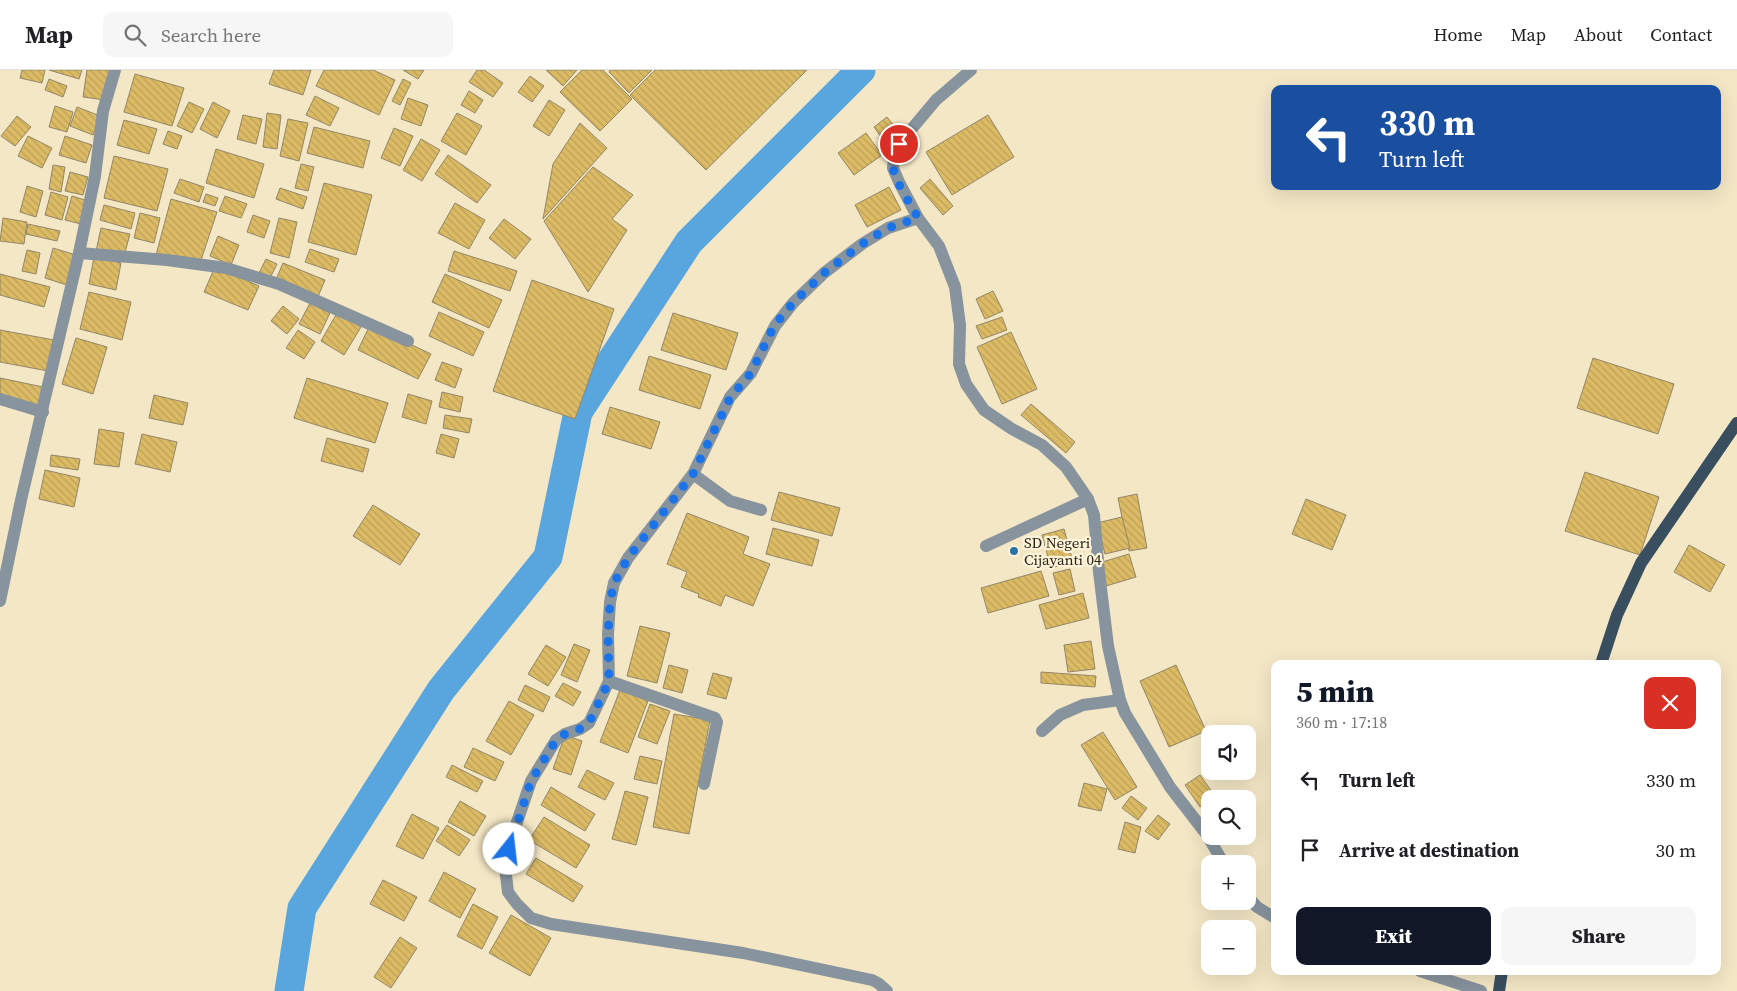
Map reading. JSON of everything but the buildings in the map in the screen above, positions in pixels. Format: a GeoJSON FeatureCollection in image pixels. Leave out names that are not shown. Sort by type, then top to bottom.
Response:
{"type":"FeatureCollection","features":[{"type":"Feature","properties":{"kind":"main road"},"geometry":{"type":"LineString","coordinates":[[1602,660],[1618,615],[1641,563],[1737,423]]}},
{"type":"Feature","properties":{"kind":"main road"},"geometry":{"type":"LineString","coordinates":[[1498,991],[1501,975]]}},
{"type":"Feature","properties":{"kind":"street"},"geometry":{"type":"LineString","coordinates":[[0,601],[21,500],[79,253],[95,176],[104,111],[115,70]]}},
{"type":"Feature","properties":{"kind":"street"},"geometry":{"type":"LineString","coordinates":[[970,70],[936,100],[899,144],[894,156],[893,168],[918,218],[939,246],[955,287],[960,325],[959,364],[966,384],[984,410],[1012,429],[1042,445],[1066,467],[1088,499],[1094,515],[1108,646],[1120,700],[1125,713],[1170,787],[1207,835],[1219,855]]}},
{"type":"Feature","properties":{"kind":"street"},"geometry":{"type":"LineString","coordinates":[[887,991],[872,980],[743,953],[551,924],[531,918],[508,892],[505,866],[514,831],[531,781],[556,740],[589,723],[609,681],[608,634],[610,602],[614,583],[628,558],[693,474],[730,398],[751,373],[774,326],[793,303],[824,273],[862,244],[888,228],[918,218]]}},
{"type":"Feature","properties":{"kind":"street"},"geometry":{"type":"LineString","coordinates":[[79,253],[167,260],[226,268],[279,284],[408,340]]}},
{"type":"Feature","properties":{"kind":"street"},"geometry":{"type":"LineString","coordinates":[[0,399],[43,412]]}},
{"type":"Feature","properties":{"kind":"street"},"geometry":{"type":"LineString","coordinates":[[693,474],[730,502],[761,510]]}},
{"type":"Feature","properties":{"kind":"street"},"geometry":{"type":"LineString","coordinates":[[986,546],[1088,499]]}},
{"type":"Feature","properties":{"kind":"street"},"geometry":{"type":"LineString","coordinates":[[609,681],[715,718],[717,722],[704,784]]}},
{"type":"Feature","properties":{"kind":"street"},"geometry":{"type":"LineString","coordinates":[[1042,731],[1060,716],[1083,705],[1120,700]]}},
{"type":"Feature","properties":{"kind":"street"},"geometry":{"type":"LineString","coordinates":[[1256,906],[1271,916]]}},
{"type":"Feature","properties":{"kind":"street"},"geometry":{"type":"LineString","coordinates":[[1432,975],[1481,991]]}},
{"type":"Feature","properties":{"kind":"waterway"},"geometry":{"type":"LineString","coordinates":[[289,991],[302,908],[441,690],[548,557],[578,412],[689,242],[861,70]]}},
{"type":"Feature","properties":{"kind":"place","name":"SD Negeri Cijayanti 04"},"geometry":{"type":"Point","coordinates":[1014,551]}},
{"type":"Feature","properties":{"kind":"route"},"geometry":{"type":"LineString","coordinates":[[509,849],[531,781],[556,740],[589,723],[609,681],[608,634],[610,602],[614,583],[628,558],[693,474],[730,398],[751,373],[774,326],[793,303],[824,273],[862,244],[888,228],[918,218],[893,168],[894,156],[899,144]]}}]}
